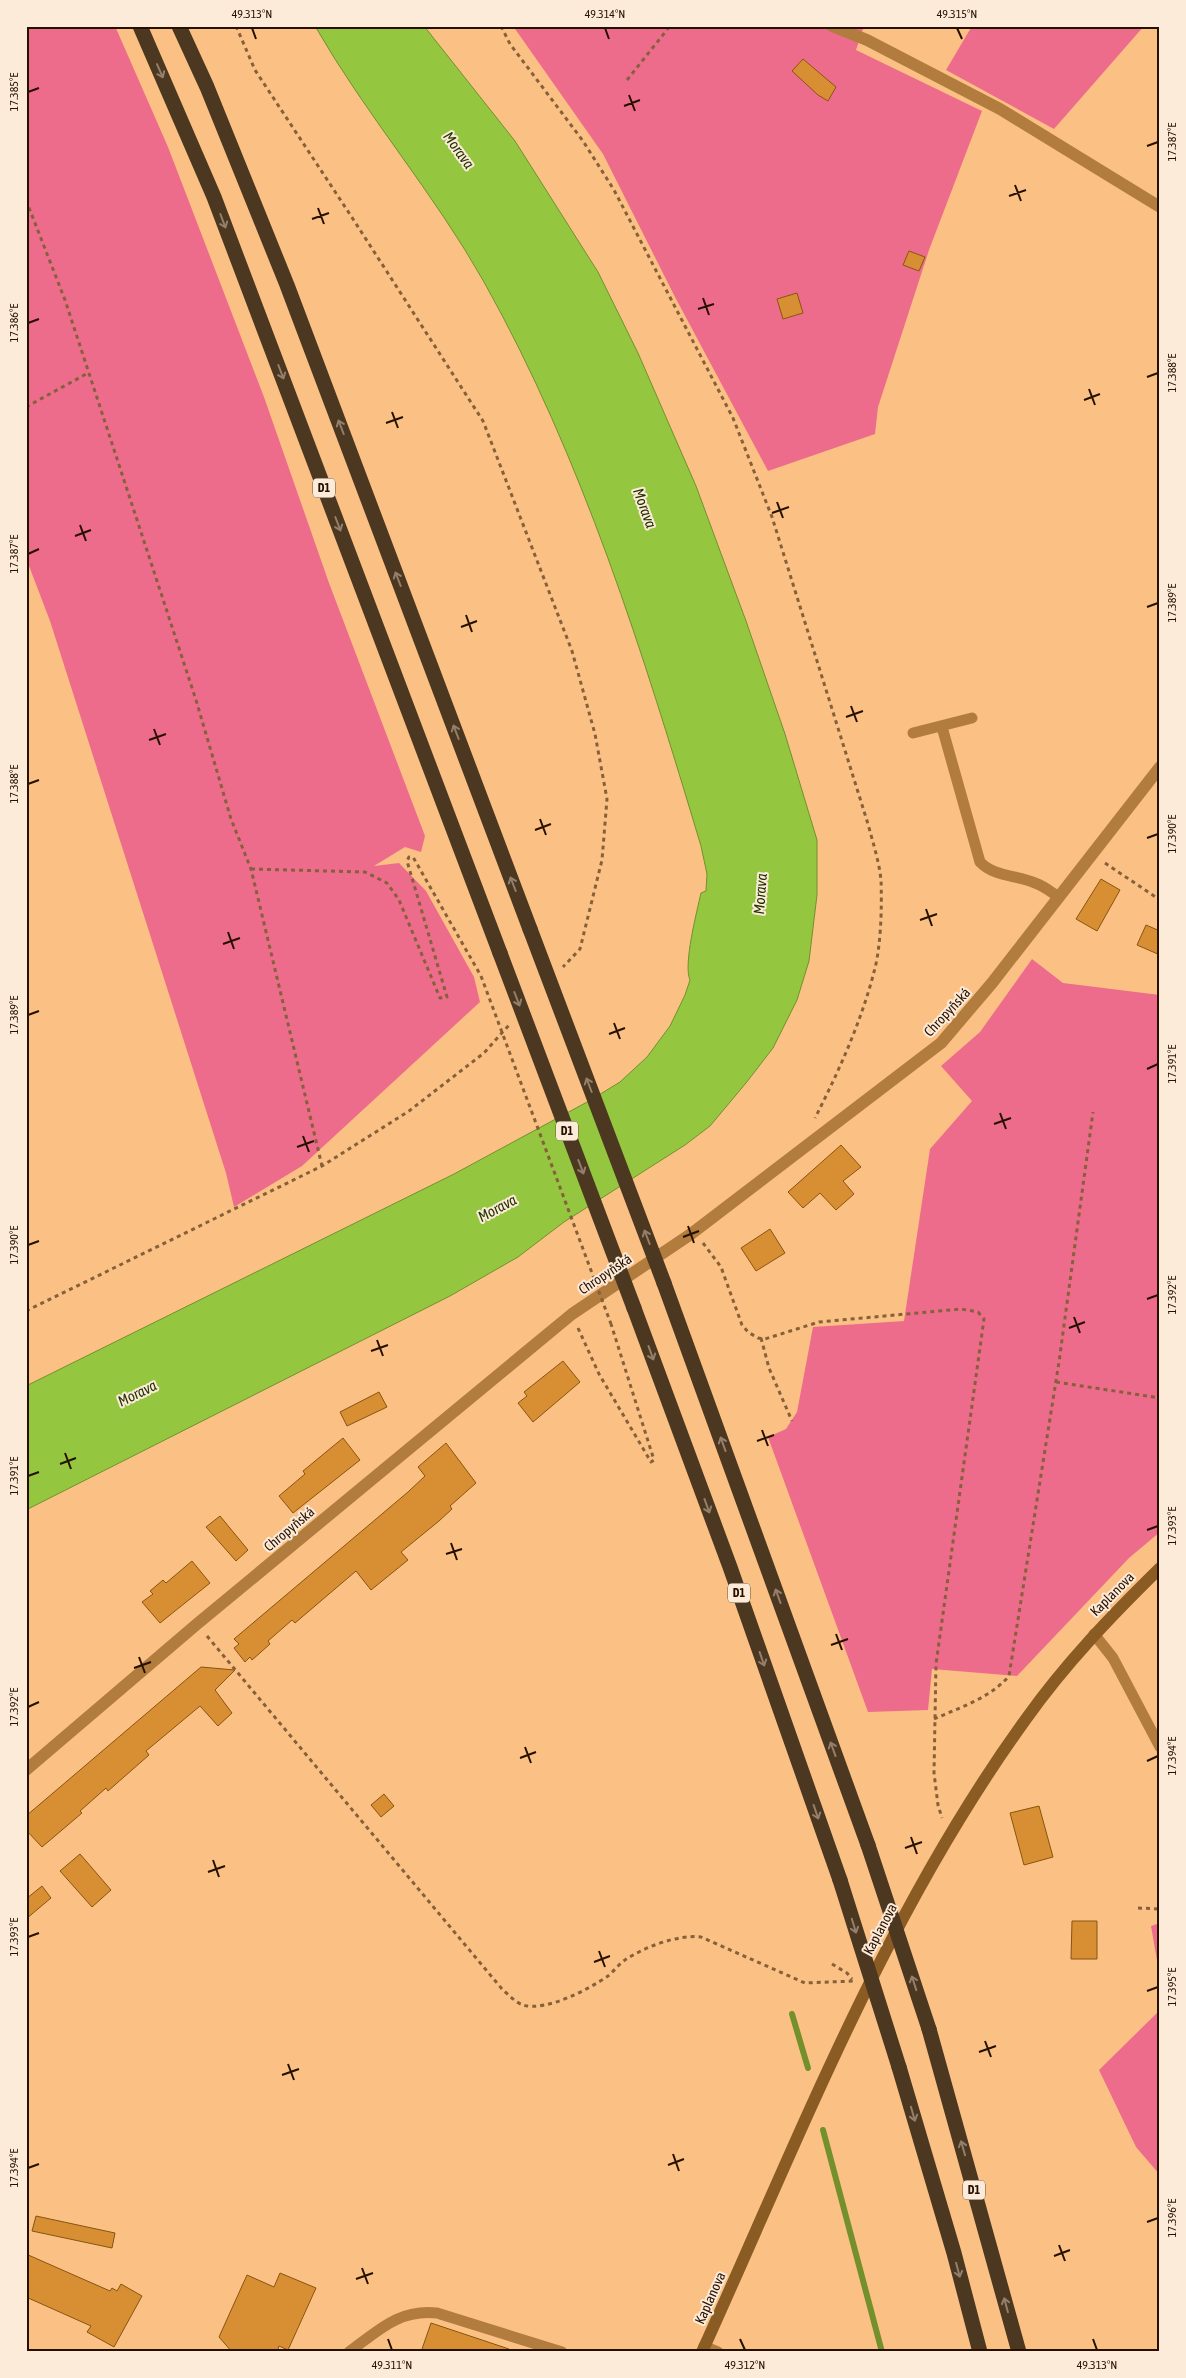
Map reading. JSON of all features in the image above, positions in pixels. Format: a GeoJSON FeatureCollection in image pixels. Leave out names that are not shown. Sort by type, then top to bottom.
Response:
{"type":"FeatureCollection","features":[{"type":"Feature","properties":{"kind":"highway","name":"D1"},"geometry":{"type":"LineString","coordinates":[[140,26],[214,198],[634,1308],[730,1567],[840,1880],[899,2067],[954,2253],[980,2352]]}},
{"type":"Feature","properties":{"kind":"highway","name":"D1"},"geometry":{"type":"LineString","coordinates":[[180,26],[207,87],[287,285],[664,1283],[868,1845],[929,2029],[1019,2352]]}},
{"type":"Feature","properties":{"kind":"main road","name":"Kaplanova"},"geometry":{"type":"LineString","coordinates":[[703,2349],[868,1985],[952,1829],[1026,1717],[1094,1634],[1160,1568]]}},
{"type":"Feature","properties":{"kind":"street"},"geometry":{"type":"LineString","coordinates":[[832,26],[867,40],[1000,109],[1160,207]]}},
{"type":"Feature","properties":{"kind":"street","name":"Chropyňská"},"geometry":{"type":"LineString","coordinates":[[26,1770],[197,1624],[572,1314],[691,1234],[941,1043],[992,984],[1160,767]]}},
{"type":"Feature","properties":{"kind":"lane"},"geometry":{"type":"LineString","coordinates":[[913,733],[972,718]]}},
{"type":"Feature","properties":{"kind":"lane"},"geometry":{"type":"LineString","coordinates":[[942,726],[980,862],[986,868],[993,871],[1034,882],[1059,898]]}},
{"type":"Feature","properties":{"kind":"lane"},"geometry":{"type":"LineString","coordinates":[[1094,1634],[1113,1658],[1160,1747]]}},
{"type":"Feature","properties":{"kind":"lane"},"geometry":{"type":"LineString","coordinates":[[349,2352],[398,2317],[423,2312],[438,2313],[562,2352]]}},
{"type":"Feature","properties":{"kind":"lane"},"geometry":{"type":"LineString","coordinates":[[703,2349],[718,2352]]}},
{"type":"Feature","properties":{"kind":"path"},"geometry":{"type":"LineString","coordinates":[[501,26],[510,44],[582,141],[614,190],[733,418],[772,517],[878,859],[881,881],[875,971],[840,1069],[798,1151]]}},
{"type":"Feature","properties":{"kind":"path"},"geometry":{"type":"LineString","coordinates":[[627,80],[670,26]]}},
{"type":"Feature","properties":{"kind":"path"},"geometry":{"type":"LineString","coordinates":[[26,200],[66,300],[88,373],[196,700],[231,819],[251,869],[322,1166]]}},
{"type":"Feature","properties":{"kind":"path"},"geometry":{"type":"LineString","coordinates":[[26,407],[88,373]]}},
{"type":"Feature","properties":{"kind":"path"},"geometry":{"type":"LineString","coordinates":[[1093,854],[1160,900]]}},
{"type":"Feature","properties":{"kind":"path"},"geometry":{"type":"LineString","coordinates":[[251,869],[365,872],[386,883],[399,900],[440,998],[447,997],[407,861],[409,856],[413,857],[481,976],[611,1324],[654,1460],[651,1462],[599,1374],[572,1314]]}},
{"type":"Feature","properties":{"kind":"path"},"geometry":{"type":"LineString","coordinates":[[934,1719],[983,1697],[999,1687],[1010,1676],[1056,1382],[1093,1112]]}},
{"type":"Feature","properties":{"kind":"path"},"geometry":{"type":"LineString","coordinates":[[691,1234],[701,1240],[721,1267],[742,1325],[748,1332],[762,1338],[775,1337],[819,1322],[961,1309],[978,1312],[982,1316],[984,1326],[936,1664],[934,1774],[938,1805],[942,1817],[952,1829]]}},
{"type":"Feature","properties":{"kind":"path"},"geometry":{"type":"LineString","coordinates":[[762,1338],[769,1368],[792,1421]]}},
{"type":"Feature","properties":{"kind":"path"},"geometry":{"type":"LineString","coordinates":[[1056,1382],[1160,1398]]}},
{"type":"Feature","properties":{"kind":"path"},"geometry":{"type":"LineString","coordinates":[[197,1624],[502,1989],[521,2005],[537,2008],[554,2004],[608,1976],[626,1960],[676,1938],[689,1935],[701,1936],[805,1983],[854,1981],[847,1973],[832,1964]]}},
{"type":"Feature","properties":{"kind":"path"},"geometry":{"type":"LineString","coordinates":[[1138,1908],[1160,1909]]}},
{"type":"Feature","properties":{"kind":"shaded area"},"geometry":{"type":"Polygon","coordinates":[[[26,26],[115,26],[168,147],[264,397],[329,583],[425,836],[421,852],[405,847],[374,866],[399,863],[426,891],[474,977],[480,1002],[302,1166],[234,1207],[226,1173],[50,621],[26,558],[26,26]]]}},
{"type":"Feature","properties":{"kind":"shaded area"},"geometry":{"type":"Polygon","coordinates":[[[513,26],[864,26],[856,50],[982,111],[929,250],[878,407],[875,434],[768,471],[675,297],[603,154],[513,26]]]}},
{"type":"Feature","properties":{"kind":"shaded area"},"geometry":{"type":"Polygon","coordinates":[[[972,26],[1144,26],[1054,129],[946,70],[972,26]]]}},
{"type":"Feature","properties":{"kind":"shaded area"},"geometry":{"type":"Polygon","coordinates":[[[1032,959],[1063,983],[1160,995],[1160,1532],[1129,1558],[1017,1676],[932,1669],[928,1710],[868,1712],[768,1437],[786,1429],[797,1412],[813,1327],[904,1321],[930,1149],[972,1101],[941,1066],[980,1032],[1032,959]]]}},
{"type":"Feature","properties":{"kind":"shaded area"},"geometry":{"type":"Polygon","coordinates":[[[1160,1923],[1160,1978],[1151,1926],[1160,1923]]]}},
{"type":"Feature","properties":{"kind":"shaded area"},"geometry":{"type":"Polygon","coordinates":[[[1160,2010],[1160,2175],[1136,2147],[1099,2070],[1160,2010]]]}},
{"type":"Feature","properties":{"kind":"water","name":"Morava"},"geometry":{"type":"Polygon","coordinates":[[[315,26],[424,26],[515,141],[598,272],[638,353],[696,486],[785,734],[817,840],[817,895],[809,961],[797,1000],[773,1048],[710,1126],[685,1145],[564,1222],[518,1257],[450,1296],[26,1510],[26,1386],[454,1174],[589,1101],[620,1082],[647,1057],[670,1026],[690,980],[688,963],[691,938],[701,893],[706,891],[707,874],[701,846],[633,629],[581,487],[552,418],[484,282],[444,217],[356,91],[315,26]]]}},
{"type":"Feature","properties":{"kind":"building"},"geometry":{"type":"Polygon","coordinates":[[[803,59],[836,87],[828,101],[818,95],[792,71],[803,59]]]}},
{"type":"Feature","properties":{"kind":"building"},"geometry":{"type":"Polygon","coordinates":[[[909,251],[925,257],[919,271],[903,265],[909,251]]]}},
{"type":"Feature","properties":{"kind":"building"},"geometry":{"type":"Polygon","coordinates":[[[797,293],[803,313],[783,319],[777,299],[797,293]]]}},
{"type":"Feature","properties":{"kind":"building"},"geometry":{"type":"Polygon","coordinates":[[[1101,879],[1120,890],[1097,931],[1076,919],[1101,879]]]}},
{"type":"Feature","properties":{"kind":"building"},"geometry":{"type":"Polygon","coordinates":[[[1146,925],[1160,931],[1160,955],[1137,945],[1146,925]]]}},
{"type":"Feature","properties":{"kind":"building"},"geometry":{"type":"Polygon","coordinates":[[[841,1145],[861,1167],[843,1181],[854,1194],[836,1210],[820,1193],[803,1208],[788,1192],[841,1145]]]}},
{"type":"Feature","properties":{"kind":"building"},"geometry":{"type":"Polygon","coordinates":[[[770,1229],[785,1253],[756,1271],[741,1248],[770,1229]]]}},
{"type":"Feature","properties":{"kind":"building"},"geometry":{"type":"Polygon","coordinates":[[[563,1361],[580,1382],[533,1422],[518,1403],[527,1396],[524,1392],[563,1361]]]}},
{"type":"Feature","properties":{"kind":"building"},"geometry":{"type":"Polygon","coordinates":[[[379,1392],[387,1407],[347,1426],[340,1412],[379,1392]]]}},
{"type":"Feature","properties":{"kind":"building"},"geometry":{"type":"Polygon","coordinates":[[[343,1438],[360,1460],[293,1513],[279,1496],[305,1474],[303,1471],[343,1438]]]}},
{"type":"Feature","properties":{"kind":"building"},"geometry":{"type":"Polygon","coordinates":[[[446,1443],[476,1483],[450,1506],[452,1509],[439,1521],[401,1552],[408,1560],[371,1590],[356,1571],[295,1623],[292,1620],[268,1641],[270,1644],[252,1660],[250,1657],[245,1662],[234,1648],[239,1644],[234,1639],[408,1492],[425,1476],[418,1467],[446,1443]]]}},
{"type":"Feature","properties":{"kind":"building"},"geometry":{"type":"Polygon","coordinates":[[[220,1516],[248,1550],[236,1561],[206,1527],[220,1516]]]}},
{"type":"Feature","properties":{"kind":"building"},"geometry":{"type":"Polygon","coordinates":[[[192,1561],[210,1583],[160,1623],[142,1602],[153,1594],[150,1591],[163,1580],[166,1583],[192,1561]]]}},
{"type":"Feature","properties":{"kind":"building"},"geometry":{"type":"Polygon","coordinates":[[[201,1667],[235,1670],[215,1690],[232,1713],[218,1726],[200,1706],[146,1751],[149,1755],[108,1791],[106,1788],[80,1811],[82,1813],[42,1847],[26,1830],[26,1816],[201,1667]]]}},
{"type":"Feature","properties":{"kind":"building"},"geometry":{"type":"Polygon","coordinates":[[[384,1794],[394,1806],[381,1817],[371,1805],[384,1794]]]}},
{"type":"Feature","properties":{"kind":"building"},"geometry":{"type":"Polygon","coordinates":[[[1039,1806],[1053,1857],[1024,1865],[1010,1813],[1039,1806]]]}},
{"type":"Feature","properties":{"kind":"building"},"geometry":{"type":"Polygon","coordinates":[[[80,1854],[111,1890],[92,1907],[60,1871],[80,1854]]]}},
{"type":"Feature","properties":{"kind":"building"},"geometry":{"type":"Polygon","coordinates":[[[42,1886],[51,1898],[26,1919],[26,1899],[42,1886]]]}},
{"type":"Feature","properties":{"kind":"building"},"geometry":{"type":"Polygon","coordinates":[[[1072,1921],[1097,1921],[1097,1959],[1071,1959],[1072,1921]]]}},
{"type":"Feature","properties":{"kind":"building"},"geometry":{"type":"Polygon","coordinates":[[[36,2216],[115,2233],[112,2248],[32,2231],[36,2216]]]}},
{"type":"Feature","properties":{"kind":"building"},"geometry":{"type":"Polygon","coordinates":[[[26,2254],[110,2291],[112,2288],[117,2291],[121,2284],[142,2296],[114,2347],[87,2332],[91,2326],[26,2297],[26,2254]]]}},
{"type":"Feature","properties":{"kind":"building"},"geometry":{"type":"Polygon","coordinates":[[[280,2273],[316,2288],[288,2350],[279,2346],[277,2352],[232,2352],[219,2337],[247,2275],[274,2287],[280,2273]]]}},
{"type":"Feature","properties":{"kind":"building"},"geometry":{"type":"Polygon","coordinates":[[[431,2323],[509,2349],[508,2352],[421,2352],[431,2323]]]}},
{"type":"Feature","properties":{"kind":"waterway"},"geometry":{"type":"LineString","coordinates":[[792,2014],[808,2068]]}},
{"type":"Feature","properties":{"kind":"waterway"},"geometry":{"type":"LineString","coordinates":[[823,2130],[882,2352]]}}]}
